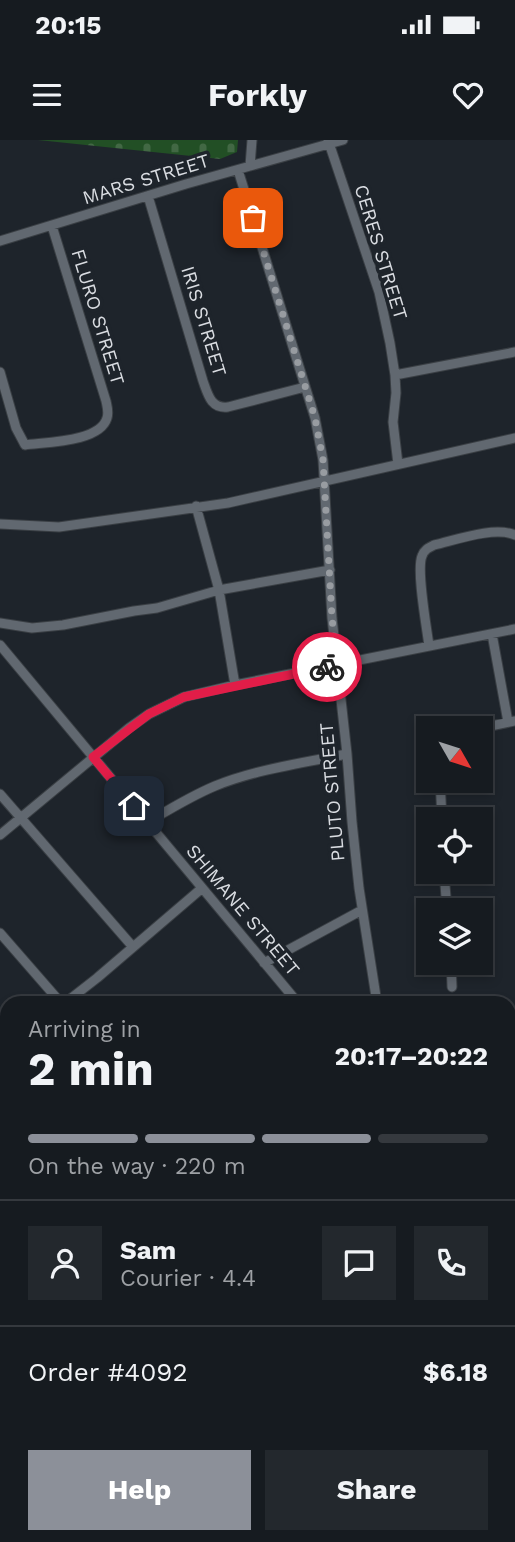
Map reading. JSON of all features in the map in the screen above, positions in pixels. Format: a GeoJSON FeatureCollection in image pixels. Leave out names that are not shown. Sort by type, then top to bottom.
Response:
{"type":"FeatureCollection","features":[{"type":"Feature","properties":{"kind":"street"},"geometry":{"type":"LineString","coordinates":[[250,166],[252,140]]}},
{"type":"Feature","properties":{"kind":"street","name":"MARS STREET"},"geometry":{"type":"LineString","coordinates":[[0,241],[328,142],[344,140]]}},
{"type":"Feature","properties":{"kind":"street","name":"CERES STREET"},"geometry":{"type":"LineString","coordinates":[[328,142],[379,292],[395,375],[393,422],[398,464]]}},
{"type":"Feature","properties":{"kind":"street","name":"PLUTO STREET"},"geometry":{"type":"LineString","coordinates":[[238,170],[315,418],[320,443],[332,618],[362,910],[376,996]]}},
{"type":"Feature","properties":{"kind":"street","name":"IRIS STREET"},"geometry":{"type":"LineString","coordinates":[[148,196],[203,381],[212,402],[222,408],[304,387]]}},
{"type":"Feature","properties":{"kind":"street","name":"FLURO STREET"},"geometry":{"type":"LineString","coordinates":[[0,372],[16,428],[25,445],[92,434],[107,418],[106,401],[52,226]]}},
{"type":"Feature","properties":{"kind":"street"},"geometry":{"type":"LineString","coordinates":[[395,375],[515,352]]}},
{"type":"Feature","properties":{"kind":"street"},"geometry":{"type":"LineString","coordinates":[[0,524],[59,527],[228,503],[515,438]]}},
{"type":"Feature","properties":{"kind":"street"},"geometry":{"type":"LineString","coordinates":[[196,506],[219,590],[235,685]]}},
{"type":"Feature","properties":{"kind":"street"},"geometry":{"type":"LineString","coordinates":[[429,646],[421,580],[423,554],[434,545],[494,532],[505,531],[515,535]]}},
{"type":"Feature","properties":{"kind":"street"},"geometry":{"type":"LineString","coordinates":[[0,623],[32,628],[63,625],[157,608],[219,590],[330,570]]}},
{"type":"Feature","properties":{"kind":"street"},"geometry":{"type":"LineString","coordinates":[[0,835],[129,728],[149,714],[184,697],[515,629]]}},
{"type":"Feature","properties":{"kind":"street"},"geometry":{"type":"LineString","coordinates":[[492,634],[512,722],[494,725]]}},
{"type":"Feature","properties":{"kind":"street","name":"SHIMANE STREET"},"geometry":{"type":"LineString","coordinates":[[0,645],[292,996]]}},
{"type":"Feature","properties":{"kind":"street"},"geometry":{"type":"LineString","coordinates":[[148,822],[184,800],[216,786],[270,770],[347,754]]}},
{"type":"Feature","properties":{"kind":"street"},"geometry":{"type":"LineString","coordinates":[[0,794],[133,947]]}},
{"type":"Feature","properties":{"kind":"street"},"geometry":{"type":"LineString","coordinates":[[73,996],[201,889]]}},
{"type":"Feature","properties":{"kind":"street"},"geometry":{"type":"LineString","coordinates":[[264,962],[362,910]]}},
{"type":"Feature","properties":{"kind":"street"},"geometry":{"type":"LineString","coordinates":[[0,933],[57,996]]}},
{"type":"Feature","properties":{"kind":"street"},"geometry":{"type":"LineString","coordinates":[[452,975],[452,987]]}},
{"type":"Feature","properties":{"kind":"green space"},"geometry":{"type":"Polygon","coordinates":[[[38,140],[238,140],[237,152],[220,159],[38,140]]]}},
{"type":"Feature","properties":{"kind":"way so far"},"geometry":{"type":"LineString","coordinates":[[253,218],[315,418],[323,460],[337,665],[327,667]]}},
{"type":"Feature","properties":{"kind":"route"},"geometry":{"type":"LineString","coordinates":[[134,806],[93,757],[129,728],[149,714],[184,697],[327,667]]}}]}
